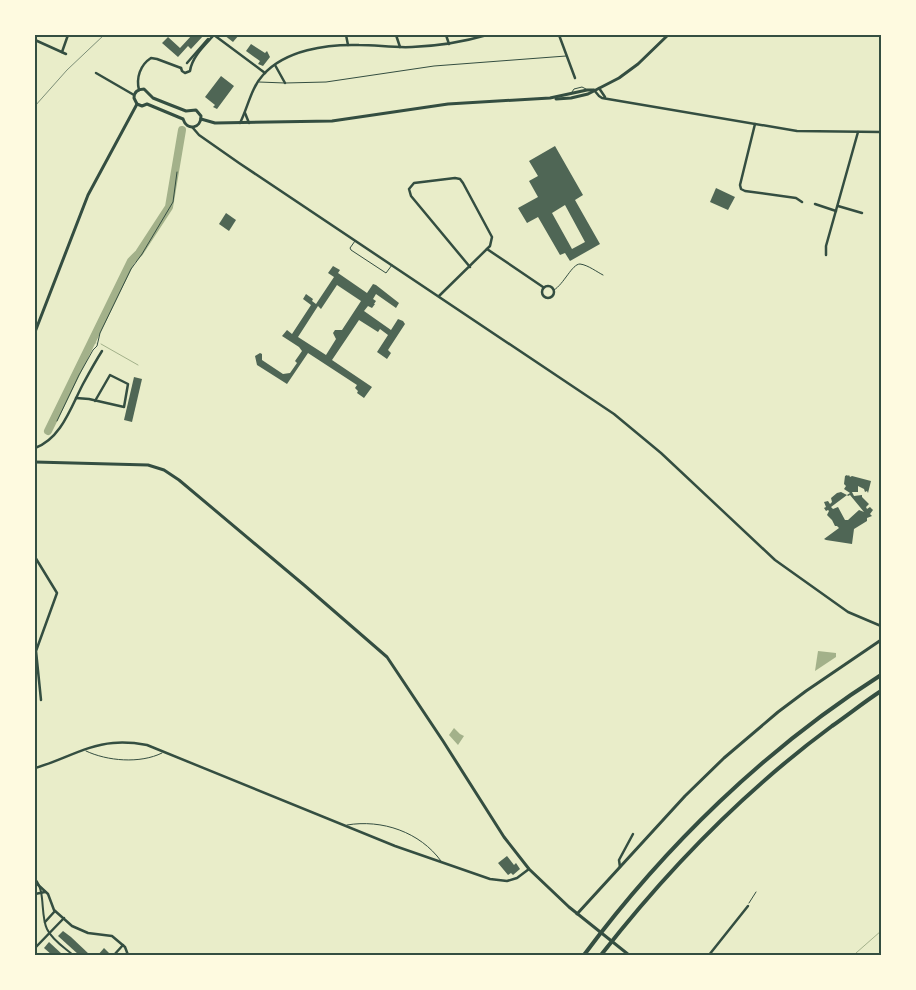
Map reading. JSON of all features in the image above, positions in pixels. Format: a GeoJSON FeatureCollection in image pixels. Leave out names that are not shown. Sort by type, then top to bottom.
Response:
{"type":"FeatureCollection","features":[{"type":"Feature","properties":{"kind":"highway"},"geometry":{"type":"LineString","coordinates":[[584,955],[631,896],[670,852],[732,790],[798,734],[881,675]]}},
{"type":"Feature","properties":{"kind":"highway"},"geometry":{"type":"LineString","coordinates":[[601,955],[657,886],[711,829],[806,745],[881,691]]}},
{"type":"Feature","properties":{"kind":"main road"},"geometry":{"type":"LineString","coordinates":[[201,119],[198,125],[193,128],[188,126],[183,119],[147,104],[142,106],[137,104],[134,100],[134,95],[139,90],[146,90],[150,96],[186,112],[196,110],[201,119],[214,123],[332,122],[448,104],[571,98],[588,94],[626,74],[668,35]]}},
{"type":"Feature","properties":{"kind":"main road"},"geometry":{"type":"LineString","coordinates":[[550,98],[594,90]]}},
{"type":"Feature","properties":{"kind":"main road"},"geometry":{"type":"LineString","coordinates":[[147,104],[150,96]]}},
{"type":"Feature","properties":{"kind":"main road"},"geometry":{"type":"LineString","coordinates":[[35,332],[88,195],[137,104]]}},
{"type":"Feature","properties":{"kind":"main road"},"geometry":{"type":"LineString","coordinates":[[183,119],[186,112]]}},
{"type":"Feature","properties":{"kind":"main road"},"geometry":{"type":"LineString","coordinates":[[35,462],[148,465],[164,470],[179,480],[387,657],[504,838],[529,869],[547,888],[577,914],[629,955]]}},
{"type":"Feature","properties":{"kind":"main road"},"geometry":{"type":"LineString","coordinates":[[577,914],[685,796],[750,735],[806,690],[881,640]]}},
{"type":"Feature","properties":{"kind":"street"},"geometry":{"type":"LineString","coordinates":[[62,52],[68,35]]}},
{"type":"Feature","properties":{"kind":"street"},"geometry":{"type":"LineString","coordinates":[[189,64],[205,41],[214,35],[264,74]]}},
{"type":"Feature","properties":{"kind":"street"},"geometry":{"type":"LineString","coordinates":[[346,35],[348,45]]}},
{"type":"Feature","properties":{"kind":"street"},"geometry":{"type":"LineString","coordinates":[[396,35],[400,47]]}},
{"type":"Feature","properties":{"kind":"street"},"geometry":{"type":"LineString","coordinates":[[446,35],[449,44]]}},
{"type":"Feature","properties":{"kind":"street"},"geometry":{"type":"LineString","coordinates":[[240,123],[258,82],[264,74],[275,65],[296,54],[314,49],[348,45],[400,47],[449,44],[487,35]]}},
{"type":"Feature","properties":{"kind":"street"},"geometry":{"type":"LineString","coordinates":[[559,35],[575,78]]}},
{"type":"Feature","properties":{"kind":"street"},"geometry":{"type":"LineString","coordinates":[[35,40],[66,54]]}},
{"type":"Feature","properties":{"kind":"street"},"geometry":{"type":"LineString","coordinates":[[139,90],[137,79],[143,65],[151,58],[157,58],[181,68],[183,72],[187,73],[191,69],[189,64]]}},
{"type":"Feature","properties":{"kind":"street"},"geometry":{"type":"LineString","coordinates":[[181,68],[183,64],[189,64]]}},
{"type":"Feature","properties":{"kind":"street"},"geometry":{"type":"LineString","coordinates":[[275,65],[285,84]]}},
{"type":"Feature","properties":{"kind":"street"},"geometry":{"type":"LineString","coordinates":[[96,74],[134,95]]}},
{"type":"Feature","properties":{"kind":"street"},"geometry":{"type":"LineString","coordinates":[[599,88],[606,98]]}},
{"type":"Feature","properties":{"kind":"street"},"geometry":{"type":"LineString","coordinates":[[594,90],[599,96],[606,98],[797,131],[881,132]]}},
{"type":"Feature","properties":{"kind":"street"},"geometry":{"type":"LineString","coordinates":[[245,113],[248,123]]}},
{"type":"Feature","properties":{"kind":"street"},"geometry":{"type":"LineString","coordinates":[[756,124],[740,185],[741,189],[796,198],[802,202]]}},
{"type":"Feature","properties":{"kind":"street"},"geometry":{"type":"LineString","coordinates":[[193,128],[199,135],[223,152],[614,414],[667,458],[775,560],[848,612],[881,626]]}},
{"type":"Feature","properties":{"kind":"street"},"geometry":{"type":"LineString","coordinates":[[826,255],[826,246],[858,132]]}},
{"type":"Feature","properties":{"kind":"street"},"geometry":{"type":"LineString","coordinates":[[439,296],[470,267],[486,249],[492,240],[490,231],[462,181],[455,178],[414,184],[409,189],[411,196],[470,267]]}},
{"type":"Feature","properties":{"kind":"street"},"geometry":{"type":"LineString","coordinates":[[815,204],[836,211]]}},
{"type":"Feature","properties":{"kind":"street"},"geometry":{"type":"LineString","coordinates":[[838,206],[862,213]]}},
{"type":"Feature","properties":{"kind":"street"},"geometry":{"type":"LineString","coordinates":[[486,249],[543,287],[549,286],[554,290],[552,297],[545,298],[541,293],[543,287]]}},
{"type":"Feature","properties":{"kind":"street"},"geometry":{"type":"LineString","coordinates":[[35,448],[44,444],[62,426],[102,351]]}},
{"type":"Feature","properties":{"kind":"street"},"geometry":{"type":"LineString","coordinates":[[76,398],[124,407],[128,384],[112,375],[108,376],[95,401]]}},
{"type":"Feature","properties":{"kind":"street"},"geometry":{"type":"LineString","coordinates":[[35,557],[57,594],[36,652],[41,700]]}},
{"type":"Feature","properties":{"kind":"street"},"geometry":{"type":"LineString","coordinates":[[35,768],[111,743],[126,742],[147,745],[395,846],[500,882],[517,878],[529,869]]}},
{"type":"Feature","properties":{"kind":"street"},"geometry":{"type":"LineString","coordinates":[[620,867],[618,860],[633,834]]}},
{"type":"Feature","properties":{"kind":"street"},"geometry":{"type":"LineString","coordinates":[[35,881],[43,893],[45,922],[49,933],[73,955]]}},
{"type":"Feature","properties":{"kind":"street"},"geometry":{"type":"LineString","coordinates":[[35,894],[48,894],[55,911],[72,926],[88,933],[112,936],[123,945],[128,955]]}},
{"type":"Feature","properties":{"kind":"street"},"geometry":{"type":"LineString","coordinates":[[709,955],[748,906]]}},
{"type":"Feature","properties":{"kind":"street"},"geometry":{"type":"LineString","coordinates":[[45,922],[55,911]]}},
{"type":"Feature","properties":{"kind":"street"},"geometry":{"type":"LineString","coordinates":[[35,948],[64,918]]}},
{"type":"Feature","properties":{"kind":"street"},"geometry":{"type":"LineString","coordinates":[[114,955],[123,945]]}},
{"type":"Feature","properties":{"kind":"lane"},"geometry":{"type":"LineString","coordinates":[[258,82],[285,84],[326,82],[434,66],[567,56]]}},
{"type":"Feature","properties":{"kind":"lane"},"geometry":{"type":"LineString","coordinates":[[355,240],[350,248],[351,250],[386,274],[392,264]]}},
{"type":"Feature","properties":{"kind":"lane"},"geometry":{"type":"LineString","coordinates":[[554,290],[560,286],[578,264],[582,264],[604,275]]}},
{"type":"Feature","properties":{"kind":"lane"},"geometry":{"type":"LineString","coordinates":[[85,750],[104,757],[119,759],[156,756],[164,752]]}},
{"type":"Feature","properties":{"kind":"lane"},"geometry":{"type":"LineString","coordinates":[[344,825],[361,822],[372,823],[403,832],[420,841],[435,853],[442,862]]}},
{"type":"Feature","properties":{"kind":"path"},"geometry":{"type":"LineString","coordinates":[[57,421],[79,376],[97,346],[100,333],[132,269],[173,202],[177,172]]}},
{"type":"Feature","properties":{"kind":"path"},"geometry":{"type":"LineString","coordinates":[[748,906],[756,892]]}},
{"type":"Feature","properties":{"kind":"shaded area"},"geometry":{"type":"Polygon","coordinates":[[[818,651],[836,653],[836,657],[815,671],[818,651]]]}},
{"type":"Feature","properties":{"kind":"shaded area"},"geometry":{"type":"Polygon","coordinates":[[[454,728],[464,736],[458,745],[449,735],[454,728]]]}},
{"type":"Feature","properties":{"kind":"building"},"geometry":{"type":"Polygon","coordinates":[[[192,35],[204,35],[191,49],[188,46],[178,57],[162,43],[168,37],[180,48],[192,35]]]}},
{"type":"Feature","properties":{"kind":"building"},"geometry":{"type":"Polygon","coordinates":[[[224,35],[239,35],[233,42],[224,35]]]}},
{"type":"Feature","properties":{"kind":"building"},"geometry":{"type":"Polygon","coordinates":[[[251,44],[265,53],[267,51],[270,57],[263,66],[258,64],[260,61],[246,51],[251,44]]]}},
{"type":"Feature","properties":{"kind":"building"},"geometry":{"type":"Polygon","coordinates":[[[221,76],[234,86],[217,109],[205,97],[221,76]]]}},
{"type":"Feature","properties":{"kind":"building"},"geometry":{"type":"Polygon","coordinates":[[[555,146],[583,195],[575,200],[600,244],[570,261],[565,253],[560,255],[538,217],[527,223],[518,208],[538,197],[529,181],[538,176],[529,161],[555,146]],[[565,205],[552,213],[572,249],[585,242],[565,205]]]}},
{"type":"Feature","properties":{"kind":"building"},"geometry":{"type":"Polygon","coordinates":[[[716,188],[735,197],[728,210],[710,202],[716,188]]]}},
{"type":"Feature","properties":{"kind":"building"},"geometry":{"type":"Polygon","coordinates":[[[226,213],[236,220],[229,231],[219,224],[226,213]]]}},
{"type":"Feature","properties":{"kind":"building"},"geometry":{"type":"Polygon","coordinates":[[[333,266],[340,270],[338,273],[367,293],[373,284],[399,303],[396,308],[376,294],[373,299],[376,301],[375,304],[372,308],[368,306],[364,311],[391,330],[398,319],[405,324],[388,350],[391,353],[387,359],[377,352],[388,335],[380,329],[378,332],[359,320],[332,360],[372,387],[364,398],[357,393],[358,391],[355,388],[357,385],[308,353],[287,384],[257,365],[255,356],[260,353],[262,354],[262,360],[283,374],[290,373],[302,351],[282,336],[287,330],[292,334],[311,305],[303,299],[306,294],[316,304],[334,277],[328,273],[333,266]],[[337,285],[321,309],[318,306],[298,337],[326,355],[336,339],[333,333],[335,330],[342,330],[361,301],[337,285]]]}},
{"type":"Feature","properties":{"kind":"building"},"geometry":{"type":"Polygon","coordinates":[[[134,377],[142,379],[132,422],[124,420],[134,377]]]}},
{"type":"Feature","properties":{"kind":"building"},"geometry":{"type":"Polygon","coordinates":[[[849,475],[850,477],[871,481],[868,493],[858,486],[858,492],[852,492],[854,496],[862,495],[869,504],[866,507],[867,509],[870,507],[873,510],[870,514],[872,516],[867,518],[867,521],[854,529],[852,544],[824,539],[839,528],[835,526],[827,515],[829,511],[826,511],[824,508],[826,507],[824,502],[828,501],[830,504],[832,502],[831,498],[837,493],[841,492],[847,495],[850,493],[844,489],[846,486],[844,484],[845,476],[849,475]],[[850,495],[831,507],[833,509],[838,507],[845,520],[848,520],[859,510],[864,512],[850,495]]]}},
{"type":"Feature","properties":{"kind":"building"},"geometry":{"type":"Polygon","coordinates":[[[507,856],[520,869],[513,875],[511,873],[508,875],[498,863],[507,856]]]}},
{"type":"Feature","properties":{"kind":"building"},"geometry":{"type":"Polygon","coordinates":[[[63,931],[90,955],[79,955],[58,936],[63,931]]]}},
{"type":"Feature","properties":{"kind":"building"},"geometry":{"type":"Polygon","coordinates":[[[49,942],[63,955],[52,955],[44,948],[49,942]]]}},
{"type":"Feature","properties":{"kind":"building"},"geometry":{"type":"Polygon","coordinates":[[[104,948],[109,953],[107,955],[98,955],[104,948]]]}},
{"type":"Feature","properties":{"kind":"waterway"},"geometry":{"type":"LineString","coordinates":[[48,431],[131,261],[139,253],[169,207],[182,130]]}},
{"type":"Feature","properties":{"kind":"waterway"},"geometry":{"type":"LineString","coordinates":[[92,342],[96,343]]}},
{"type":"Feature","properties":{"kind":"waterway"},"geometry":{"type":"LineString","coordinates":[[101,344],[138,365]]}},
{"type":"Feature","properties":{"kind":"waterway"},"geometry":{"type":"LineString","coordinates":[[855,955],[881,931]]}},
{"type":"Feature","properties":{"kind":"railway"},"geometry":{"type":"LineString","coordinates":[[35,106],[67,70],[104,35]]}}]}
